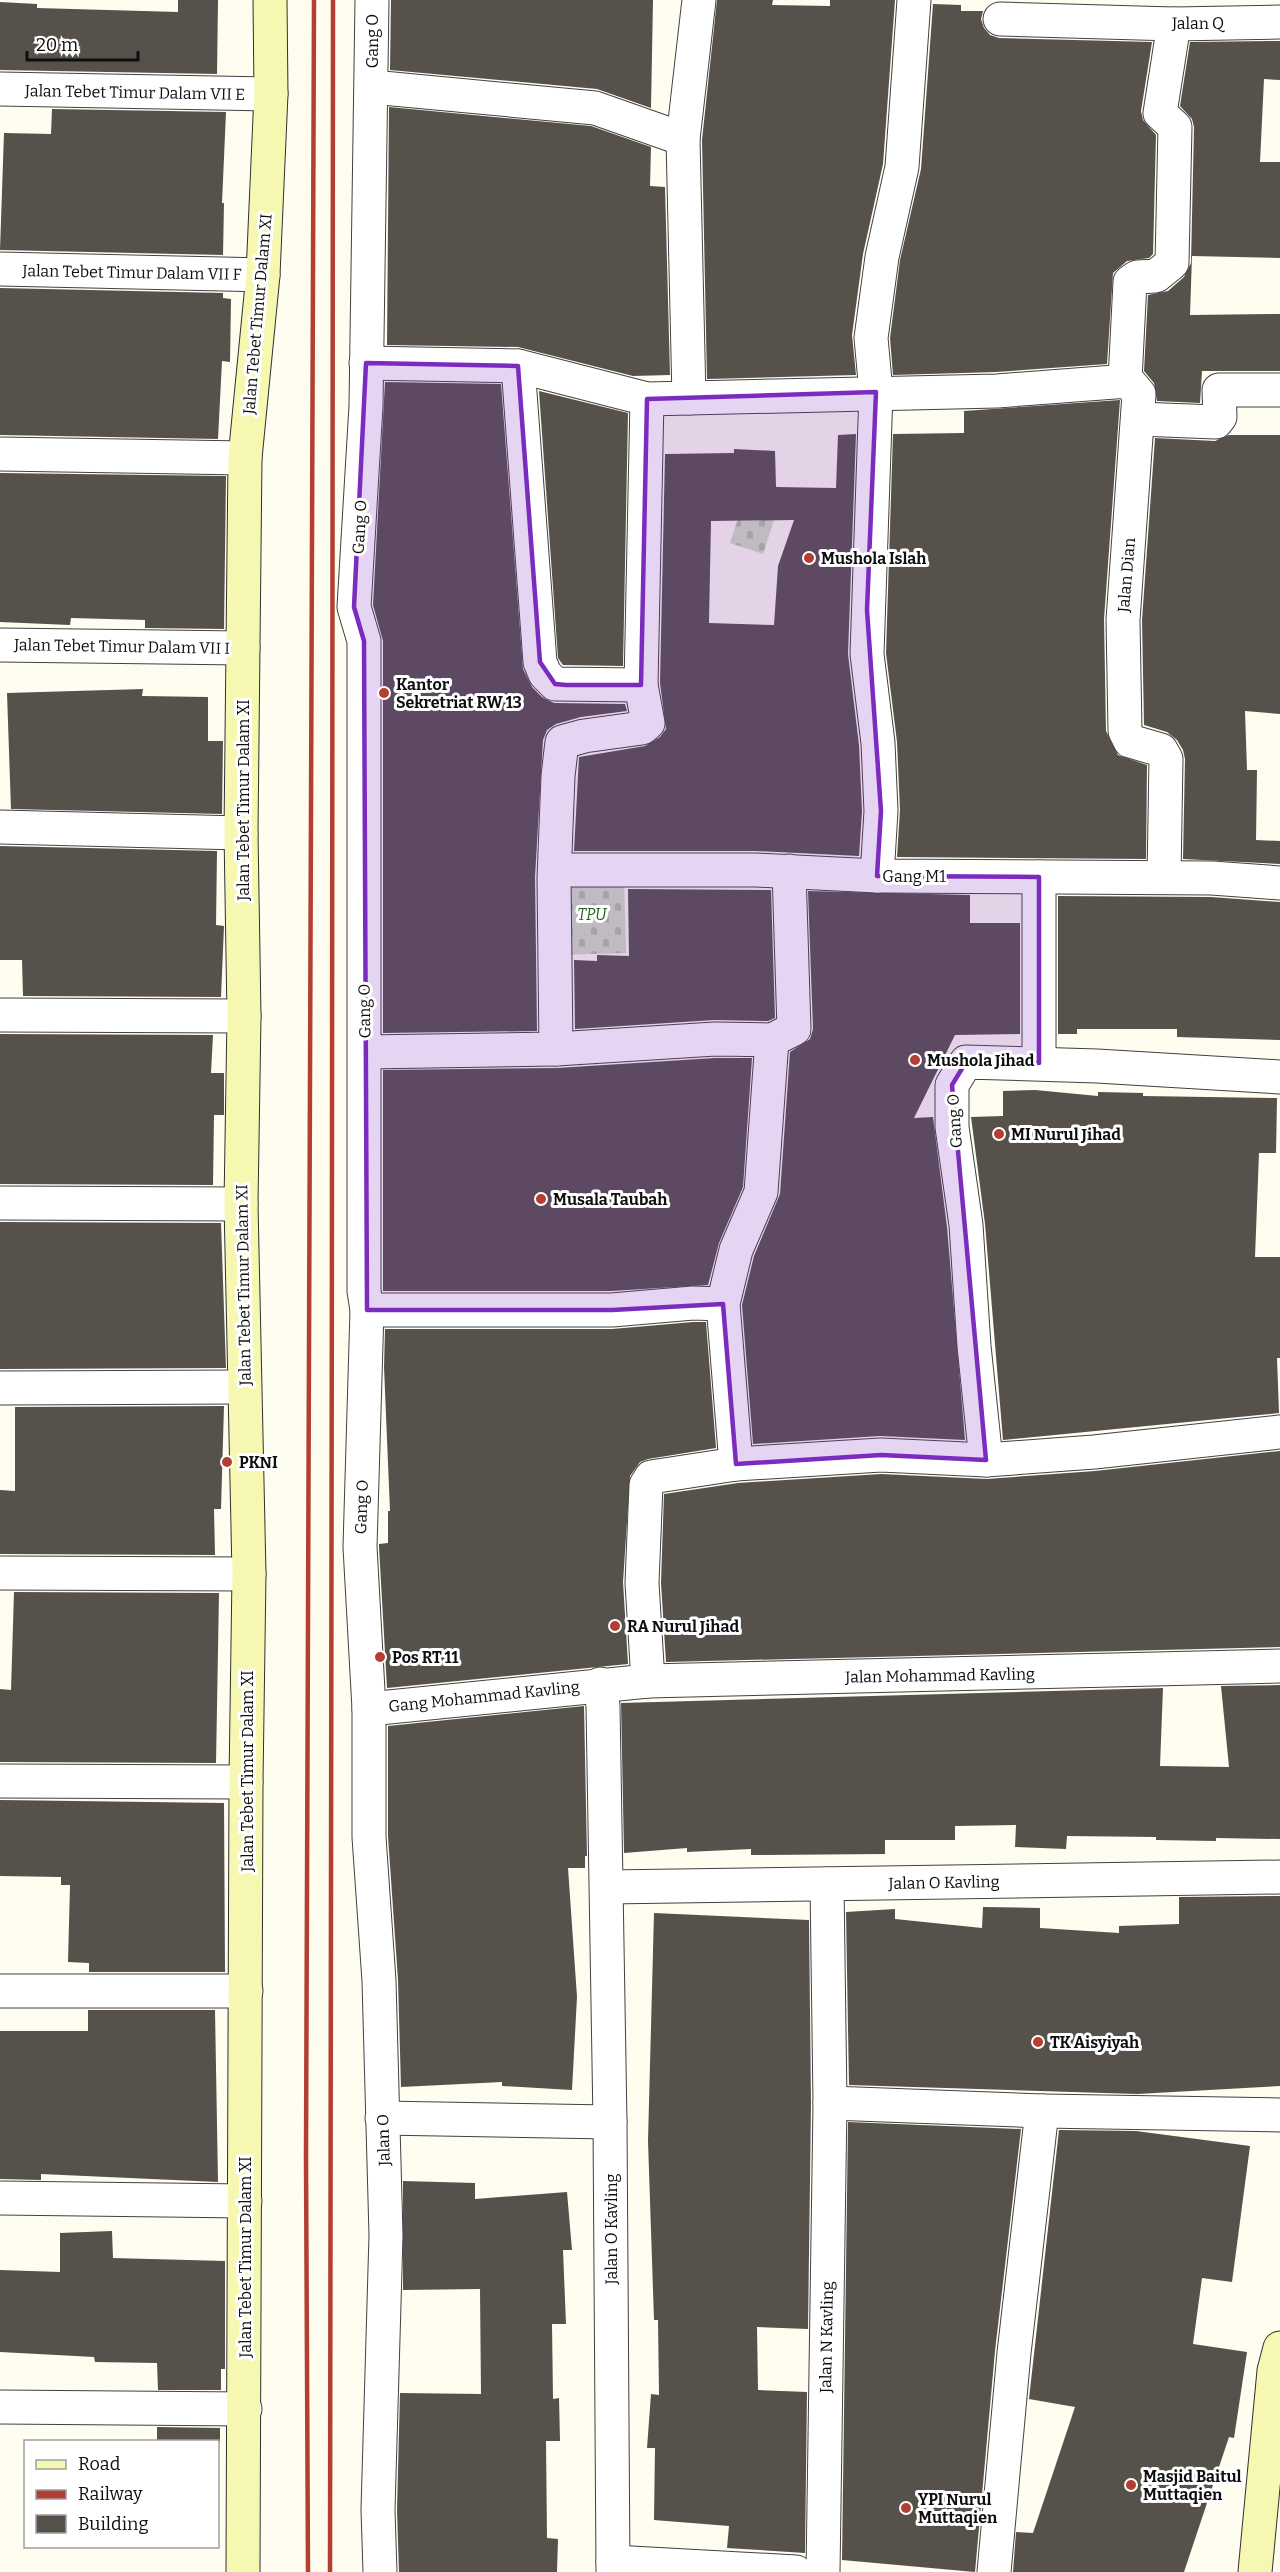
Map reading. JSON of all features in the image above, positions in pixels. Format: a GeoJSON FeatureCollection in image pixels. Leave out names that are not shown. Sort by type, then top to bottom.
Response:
{"type":"FeatureCollection","features":[{"type":"Feature","properties":{"kind":"street","name":"Jalan Tebet Timur Dalam XI"},"geometry":{"type":"LineString","coordinates":[[243,2572],[249,1574],[241,1204],[244,1016],[241,833],[245,458],[263,275],[271,94],[270,0]]}},
{"type":"Feature","properties":{"kind":"street","name":"Gang O"},"geometry":{"type":"LineString","coordinates":[[369,1709],[360,1547],[367,1310],[364,1291],[364,641],[354,607],[366,363],[372,0]]}},
{"type":"Feature","properties":{"kind":"street"},"geometry":{"type":"LineString","coordinates":[[689,398],[683,139],[699,0]]}},
{"type":"Feature","properties":{"kind":"street"},"geometry":{"type":"LineString","coordinates":[[877,876],[881,811],[878,743],[867,654],[876,392],[871,338],[882,257],[902,166],[914,0]]}},
{"type":"Feature","properties":{"kind":"street","name":"Jalan Q"},"geometry":{"type":"LineString","coordinates":[[1000,19],[1174,24],[1280,22]]}},
{"type":"Feature","properties":{"kind":"street"},"geometry":{"type":"LineString","coordinates":[[366,363],[518,366],[647,399],[997,391],[1125,380],[1130,282],[1137,277],[1156,276],[1172,263],[1175,127],[1160,113],[1174,24]]}},
{"type":"Feature","properties":{"kind":"street"},"geometry":{"type":"LineString","coordinates":[[372,87],[595,108],[683,139]]}},
{"type":"Feature","properties":{"kind":"street","name":"Jalan Tebet Timur Dalam VII E"},"geometry":{"type":"LineString","coordinates":[[0,89],[271,94]]}},
{"type":"Feature","properties":{"kind":"street","name":"Jalan Tebet Timur Dalam VII F"},"geometry":{"type":"LineString","coordinates":[[0,269],[263,275]]}},
{"type":"Feature","properties":{"kind":"street"},"geometry":{"type":"LineString","coordinates":[[518,366],[540,662],[545,674],[555,684],[641,685]]}},
{"type":"Feature","properties":{"kind":"street","name":"Jalan Dian"},"geometry":{"type":"LineString","coordinates":[[1125,380],[1133,385],[1139,394],[1123,620],[1125,731],[1130,741],[1161,750],[1167,759],[1164,877]]}},
{"type":"Feature","properties":{"kind":"street"},"geometry":{"type":"LineString","coordinates":[[1138,419],[1216,422],[1220,417],[1219,390],[1280,390]]}},
{"type":"Feature","properties":{"kind":"street"},"geometry":{"type":"LineString","coordinates":[[556,1049],[556,874],[558,776],[562,742],[584,736],[642,728],[648,723],[641,685],[647,399]]}},
{"type":"Feature","properties":{"kind":"street"},"geometry":{"type":"LineString","coordinates":[[0,454],[245,458]]}},
{"type":"Feature","properties":{"kind":"street","name":"Jalan Tebet Timur Dalam VII I"},"geometry":{"type":"LineString","coordinates":[[0,645],[243,648]]}},
{"type":"Feature","properties":{"kind":"street"},"geometry":{"type":"LineString","coordinates":[[0,827],[241,833]]}},
{"type":"Feature","properties":{"kind":"street"},"geometry":{"type":"LineString","coordinates":[[556,874],[563,870],[789,871],[783,1035],[761,1192],[736,1250],[723,1304],[736,1464]]}},
{"type":"Feature","properties":{"kind":"street","name":"Gang M1"},"geometry":{"type":"LineString","coordinates":[[789,871],[877,876],[1164,877],[1280,883]]}},
{"type":"Feature","properties":{"kind":"street"},"geometry":{"type":"LineString","coordinates":[[1039,877],[1039,1063]]}},
{"type":"Feature","properties":{"kind":"street"},"geometry":{"type":"LineString","coordinates":[[0,1015],[244,1016]]}},
{"type":"Feature","properties":{"kind":"street","name":"Gang O"},"geometry":{"type":"LineString","coordinates":[[365,1052],[556,1049],[783,1035]]}},
{"type":"Feature","properties":{"kind":"street","name":"Gang O"},"geometry":{"type":"LineString","coordinates":[[986,1460],[974,1346],[966,1225],[952,1127],[952,1085],[966,1062],[1039,1063],[1280,1077]]}},
{"type":"Feature","properties":{"kind":"street"},"geometry":{"type":"LineString","coordinates":[[0,1203],[241,1204]]}},
{"type":"Feature","properties":{"kind":"street"},"geometry":{"type":"LineString","coordinates":[[367,1310],[612,1310],[693,1303],[723,1304]]}},
{"type":"Feature","properties":{"kind":"street"},"geometry":{"type":"LineString","coordinates":[[0,1388],[244,1387]]}},
{"type":"Feature","properties":{"kind":"street"},"geometry":{"type":"LineString","coordinates":[[648,1681],[642,1583],[647,1480],[651,1477],[736,1464],[880,1455],[986,1460],[1094,1452],[1280,1432]]}},
{"type":"Feature","properties":{"kind":"street"},"geometry":{"type":"LineString","coordinates":[[0,1573],[249,1574]]}},
{"type":"Feature","properties":{"kind":"street","name":"Jalan Mohammad Kavling"},"geometry":{"type":"LineString","coordinates":[[600,1684],[1280,1666]]}},
{"type":"Feature","properties":{"kind":"street","name":"Gang Mohammad Kavling"},"geometry":{"type":"LineString","coordinates":[[369,1709],[600,1684]]}},
{"type":"Feature","properties":{"kind":"street","name":"Jalan O Kavling"},"geometry":{"type":"LineString","coordinates":[[600,1684],[603,1706],[607,1887],[613,2567]]}},
{"type":"Feature","properties":{"kind":"street","name":"Jalan O"},"geometry":{"type":"LineString","coordinates":[[369,1709],[369,1837],[379,1981],[386,2235],[378,2510],[380,2572]]}},
{"type":"Feature","properties":{"kind":"street"},"geometry":{"type":"LineString","coordinates":[[0,1780],[246,1782]]}},
{"type":"Feature","properties":{"kind":"street","name":"Jalan O Kavling"},"geometry":{"type":"LineString","coordinates":[[607,1887],[1280,1877]]}},
{"type":"Feature","properties":{"kind":"street","name":"Jalan N Kavling"},"geometry":{"type":"LineString","coordinates":[[823,2572],[830,2103],[827,1884]]}},
{"type":"Feature","properties":{"kind":"street"},"geometry":{"type":"LineString","coordinates":[[0,1991],[246,1991]]}},
{"type":"Feature","properties":{"kind":"street"},"geometry":{"type":"LineString","coordinates":[[830,2103],[1042,2111],[1280,2115]]}},
{"type":"Feature","properties":{"kind":"street"},"geometry":{"type":"LineString","coordinates":[[994,2572],[1014,2353],[1042,2111]]}},
{"type":"Feature","properties":{"kind":"street"},"geometry":{"type":"LineString","coordinates":[[382,2118],[610,2122]]}},
{"type":"Feature","properties":{"kind":"street"},"geometry":{"type":"LineString","coordinates":[[0,2198],[245,2201]]}},
{"type":"Feature","properties":{"kind":"street"},"geometry":{"type":"LineString","coordinates":[[1255,2572],[1274,2371],[1280,2348]]}},
{"type":"Feature","properties":{"kind":"street"},"geometry":{"type":"LineString","coordinates":[[0,2407],[244,2409]]}},
{"type":"Feature","properties":{"kind":"street"},"geometry":{"type":"LineString","coordinates":[[613,2567],[796,2572]]}},
{"type":"Feature","properties":{"kind":"highlighted area"},"geometry":{"type":"Polygon","coordinates":[[[366,363],[518,366],[540,662],[555,684],[566,685],[641,685],[647,399],[876,392],[867,610],[881,811],[877,876],[1039,877],[1039,1063],[966,1062],[952,1085],[986,1460],[881,1455],[736,1464],[723,1304],[612,1310],[367,1310],[364,641],[354,607],[366,363]]]}},
{"type":"Feature","properties":{"kind":"green space"},"geometry":{"type":"Polygon","coordinates":[[[747,491],[780,502],[763,554],[730,543],[747,491]]]}},
{"type":"Feature","properties":{"kind":"green space","name":"TPU"},"geometry":{"type":"Polygon","coordinates":[[[624,873],[626,953],[560,955],[558,875],[624,873]]]}},
{"type":"Feature","properties":{"kind":"building"},"geometry":{"type":"Polygon","coordinates":[[[178,0],[218,0],[217,74],[0,70],[0,2],[37,4],[37,8],[178,12],[178,0]]]}},
{"type":"Feature","properties":{"kind":"building"},"geometry":{"type":"Polygon","coordinates":[[[391,0],[653,0],[651,108],[597,89],[390,70],[391,0]]]}},
{"type":"Feature","properties":{"kind":"building"},"geometry":{"type":"Polygon","coordinates":[[[717,0],[773,0],[772,5],[830,6],[830,0],[895,0],[883,164],[863,254],[852,335],[856,375],[707,379],[702,140],[717,0]]]}},
{"type":"Feature","properties":{"kind":"building"},"geometry":{"type":"Polygon","coordinates":[[[933,4],[961,5],[961,11],[983,11],[981,19],[984,28],[990,35],[999,38],[1152,42],[1141,111],[1143,120],[1156,135],[1153,254],[1149,258],[1127,261],[1113,273],[1107,364],[996,372],[893,375],[890,338],[900,260],[921,169],[933,4]]]}},
{"type":"Feature","properties":{"kind":"building"},"geometry":{"type":"Polygon","coordinates":[[[1280,41],[1280,80],[1264,79],[1260,162],[1280,162],[1280,258],[1192,256],[1190,315],[1280,314],[1280,371],[1202,371],[1200,403],[1157,401],[1154,383],[1144,371],[1148,295],[1168,291],[1184,277],[1191,263],[1194,127],[1192,119],[1180,106],[1190,42],[1280,41]]]}},
{"type":"Feature","properties":{"kind":"building"},"geometry":{"type":"Polygon","coordinates":[[[389,107],[591,126],[651,147],[650,186],[665,187],[670,375],[633,376],[518,347],[387,345],[389,107]]]}},
{"type":"Feature","properties":{"kind":"building"},"geometry":{"type":"Polygon","coordinates":[[[52,109],[226,112],[222,203],[224,203],[223,255],[0,250],[4,133],[51,134],[52,109]]]}},
{"type":"Feature","properties":{"kind":"building"},"geometry":{"type":"Polygon","coordinates":[[[0,288],[223,293],[223,298],[231,299],[230,362],[222,361],[218,439],[0,435],[0,288]]]}},
{"type":"Feature","properties":{"kind":"building"},"geometry":{"type":"Polygon","coordinates":[[[385,382],[501,384],[523,669],[532,687],[542,697],[554,703],[625,704],[627,711],[581,717],[556,724],[547,730],[543,740],[535,877],[537,1031],[383,1033],[383,641],[373,605],[385,382]]]}},
{"type":"Feature","properties":{"kind":"building"},"geometry":{"type":"Polygon","coordinates":[[[539,391],[628,413],[623,666],[563,665],[558,658],[539,391]]]}},
{"type":"Feature","properties":{"kind":"building"},"geometry":{"type":"Polygon","coordinates":[[[1120,400],[1104,619],[1106,731],[1118,755],[1147,765],[1146,859],[897,857],[900,810],[897,742],[886,653],[893,434],[964,433],[964,411],[1120,400]]]}},
{"type":"Feature","properties":{"kind":"building"},"geometry":{"type":"Polygon","coordinates":[[[856,434],[848,654],[859,745],[862,811],[859,856],[756,851],[574,851],[579,757],[645,746],[660,737],[666,729],[660,683],[665,454],[734,453],[734,449],[775,451],[776,487],[836,488],[838,435],[856,434]],[[794,520],[711,521],[709,623],[774,625],[778,566],[794,520]]]}},
{"type":"Feature","properties":{"kind":"building"},"geometry":{"type":"Polygon","coordinates":[[[1229,435],[1280,435],[1280,714],[1245,711],[1247,770],[1257,770],[1256,840],[1280,841],[1280,864],[1183,859],[1185,759],[1183,750],[1177,740],[1167,732],[1144,725],[1142,620],[1155,438],[1215,441],[1229,435]]]}},
{"type":"Feature","properties":{"kind":"building"},"geometry":{"type":"Polygon","coordinates":[[[0,473],[226,476],[224,629],[145,628],[145,620],[71,618],[70,625],[0,622],[0,473]]]}},
{"type":"Feature","properties":{"kind":"building"},"geometry":{"type":"Polygon","coordinates":[[[143,689],[142,696],[208,697],[208,741],[223,741],[222,814],[11,809],[7,693],[143,689]]]}},
{"type":"Feature","properties":{"kind":"building"},"geometry":{"type":"Polygon","coordinates":[[[0,846],[217,851],[216,925],[224,926],[221,997],[23,996],[22,960],[0,960],[0,846]]]}},
{"type":"Feature","properties":{"kind":"building"},"geometry":{"type":"Polygon","coordinates":[[[628,889],[771,890],[775,1018],[768,1021],[714,1020],[575,1029],[574,960],[597,961],[597,955],[629,956],[628,889]]]}},
{"type":"Feature","properties":{"kind":"building"},"geometry":{"type":"Polygon","coordinates":[[[808,891],[970,895],[970,923],[1020,923],[1020,1034],[955,1035],[914,1118],[933,1117],[947,1227],[965,1440],[880,1436],[753,1444],[742,1305],[754,1256],[780,1194],[790,1052],[810,1039],[813,1029],[808,891]]]}},
{"type":"Feature","properties":{"kind":"building"},"geometry":{"type":"Polygon","coordinates":[[[1058,896],[1211,897],[1280,902],[1280,1040],[1177,1037],[1177,1029],[1077,1029],[1077,1034],[1058,1034],[1058,896]]]}},
{"type":"Feature","properties":{"kind":"building"},"geometry":{"type":"Polygon","coordinates":[[[0,1034],[213,1035],[211,1073],[224,1073],[224,1115],[214,1115],[213,1185],[0,1184],[0,1034]]]}},
{"type":"Feature","properties":{"kind":"building"},"geometry":{"type":"Polygon","coordinates":[[[715,1058],[752,1058],[743,1187],[719,1243],[708,1285],[611,1291],[383,1291],[383,1070],[557,1068],[715,1058]]]}},
{"type":"Feature","properties":{"kind":"building"},"geometry":{"type":"Polygon","coordinates":[[[1035,1090],[1098,1096],[1098,1092],[1143,1093],[1143,1096],[1277,1098],[1276,1153],[1259,1153],[1255,1257],[1280,1257],[1280,1358],[1277,1358],[1279,1413],[1003,1440],[985,1224],[971,1117],[1003,1116],[1003,1091],[1035,1090]]]}},
{"type":"Feature","properties":{"kind":"building"},"geometry":{"type":"Polygon","coordinates":[[[0,1222],[221,1223],[226,1368],[0,1369],[0,1222]]]}},
{"type":"Feature","properties":{"kind":"building"},"geometry":{"type":"Polygon","coordinates":[[[706,1322],[716,1448],[648,1459],[640,1462],[630,1476],[623,1582],[628,1664],[387,1688],[379,1547],[379,1544],[388,1543],[388,1511],[390,1511],[384,1367],[385,1329],[612,1329],[706,1322]]]}},
{"type":"Feature","properties":{"kind":"building"},"geometry":{"type":"Polygon","coordinates":[[[224,1406],[221,1509],[214,1509],[215,1555],[0,1554],[0,1490],[15,1491],[15,1407],[224,1406]]]}},
{"type":"Feature","properties":{"kind":"building"},"geometry":{"type":"Polygon","coordinates":[[[1280,1451],[1280,1647],[666,1662],[661,1583],[664,1494],[738,1483],[881,1474],[987,1479],[1095,1471],[1280,1451]]]}},
{"type":"Feature","properties":{"kind":"building"},"geometry":{"type":"Polygon","coordinates":[[[14,1592],[219,1593],[216,1763],[0,1762],[0,1689],[11,1690],[14,1592]]]}},
{"type":"Feature","properties":{"kind":"building"},"geometry":{"type":"Polygon","coordinates":[[[1280,1685],[1280,1839],[1216,1838],[1216,1841],[1156,1840],[1156,1837],[1067,1836],[1066,1849],[1015,1847],[1016,1825],[955,1826],[955,1840],[885,1840],[885,1854],[751,1855],[751,1849],[687,1852],[687,1848],[624,1853],[621,1703],[1163,1688],[1160,1766],[1229,1767],[1221,1686],[1280,1685]]]}},
{"type":"Feature","properties":{"kind":"building"},"geometry":{"type":"Polygon","coordinates":[[[584,1706],[587,1856],[585,1856],[585,1868],[568,1868],[577,1997],[572,2090],[502,2086],[502,2082],[401,2087],[398,1980],[388,1836],[388,1726],[584,1706]]]}},
{"type":"Feature","properties":{"kind":"building"},"geometry":{"type":"Polygon","coordinates":[[[0,1800],[224,1803],[225,1972],[89,1972],[89,1963],[68,1962],[70,1885],[61,1885],[61,1877],[0,1876],[0,1800]]]}},
{"type":"Feature","properties":{"kind":"building"},"geometry":{"type":"Polygon","coordinates":[[[1280,1896],[1280,2086],[1137,2094],[849,2085],[846,1912],[895,1909],[895,1919],[982,1928],[983,1907],[1040,1908],[1040,1928],[1119,1933],[1119,1926],[1179,1924],[1179,1897],[1280,1896]]]}},
{"type":"Feature","properties":{"kind":"building"},"geometry":{"type":"Polygon","coordinates":[[[654,1913],[809,1920],[811,2103],[808,2329],[757,2327],[758,2390],[807,2392],[805,2553],[727,2548],[729,2526],[654,2520],[655,2448],[647,2448],[651,2394],[659,2395],[658,2320],[654,2320],[648,2141],[654,1913]]]}},
{"type":"Feature","properties":{"kind":"building"},"geometry":{"type":"Polygon","coordinates":[[[88,2010],[215,2010],[218,2182],[41,2174],[41,2180],[0,2179],[0,2031],[88,2031],[88,2010]]]}},
{"type":"Feature","properties":{"kind":"building"},"geometry":{"type":"Polygon","coordinates":[[[848,2122],[1021,2129],[995,2351],[975,2572],[842,2560],[848,2122]]]}},
{"type":"Feature","properties":{"kind":"building"},"geometry":{"type":"Polygon","coordinates":[[[1059,2130],[1136,2131],[1250,2146],[1232,2282],[1202,2278],[1193,2344],[1247,2352],[1234,2438],[1229,2437],[1184,2572],[1013,2572],[1016,2532],[1033,2533],[1075,2407],[1029,2399],[1059,2130]]]}},
{"type":"Feature","properties":{"kind":"building"},"geometry":{"type":"Polygon","coordinates":[[[403,2181],[475,2183],[475,2199],[567,2192],[572,2250],[563,2250],[566,2324],[552,2324],[553,2399],[559,2398],[560,2441],[546,2441],[547,2538],[558,2539],[557,2572],[399,2572],[397,2510],[400,2393],[481,2394],[480,2289],[403,2290],[403,2181]]]}},
{"type":"Feature","properties":{"kind":"building"},"geometry":{"type":"Polygon","coordinates":[[[112,2231],[113,2258],[225,2261],[225,2369],[221,2369],[221,2390],[158,2390],[157,2363],[95,2362],[94,2357],[0,2352],[0,2270],[60,2272],[60,2233],[112,2231]]]}},
{"type":"Feature","properties":{"kind":"building"},"geometry":{"type":"Polygon","coordinates":[[[157,2427],[220,2428],[220,2442],[219,2440],[157,2440],[157,2427]]]}},
{"type":"Feature","properties":{"kind":"railway"},"geometry":{"type":"LineString","coordinates":[[308,2572],[306,2157],[314,0]]}},
{"type":"Feature","properties":{"kind":"railway"},"geometry":{"type":"LineString","coordinates":[[330,2572],[333,0]]}},
{"type":"Feature","properties":{"kind":"place","name":"Mushola Islah"},"geometry":{"type":"Point","coordinates":[809,558]}},
{"type":"Feature","properties":{"kind":"place","name":"Kantor Sekretriat RW 13"},"geometry":{"type":"Point","coordinates":[384,693]}},
{"type":"Feature","properties":{"kind":"place","name":"Mushola Jihad"},"geometry":{"type":"Point","coordinates":[915,1060]}},
{"type":"Feature","properties":{"kind":"place","name":"MI Nurul Jihad"},"geometry":{"type":"Point","coordinates":[999,1134]}},
{"type":"Feature","properties":{"kind":"place","name":"Musala Taubah"},"geometry":{"type":"Point","coordinates":[541,1199]}},
{"type":"Feature","properties":{"kind":"place","name":"PKNI"},"geometry":{"type":"Point","coordinates":[227,1462]}},
{"type":"Feature","properties":{"kind":"place","name":"RA Nurul Jihad"},"geometry":{"type":"Point","coordinates":[615,1626]}},
{"type":"Feature","properties":{"kind":"place","name":"Pos RT 11"},"geometry":{"type":"Point","coordinates":[380,1657]}},
{"type":"Feature","properties":{"kind":"place","name":"TK Aisyiyah"},"geometry":{"type":"Point","coordinates":[1038,2042]}},
{"type":"Feature","properties":{"kind":"place","name":"Masjid Baitul Muttaqien"},"geometry":{"type":"Point","coordinates":[1131,2485]}},
{"type":"Feature","properties":{"kind":"place","name":"YPI Nurul Muttaqien"},"geometry":{"type":"Point","coordinates":[906,2508]}}]}
